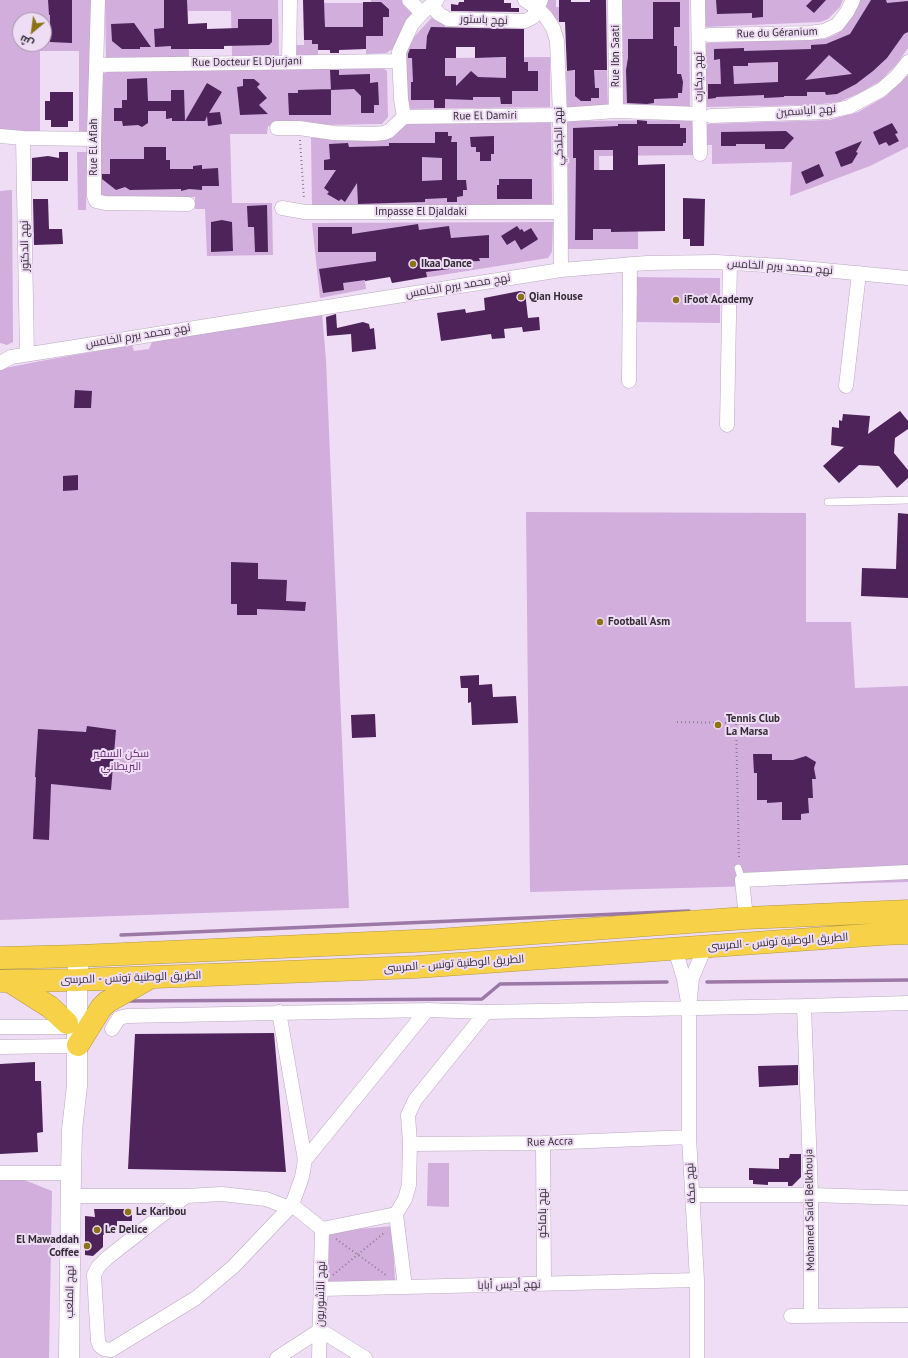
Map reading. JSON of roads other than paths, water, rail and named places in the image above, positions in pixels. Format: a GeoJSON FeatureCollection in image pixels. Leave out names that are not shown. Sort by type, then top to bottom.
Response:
{"type":"FeatureCollection","features":[{"type":"Feature","properties":{"kind":"highway"},"geometry":{"type":"LineString","coordinates":[[0,958],[437,940],[746,918],[908,911]]}},
{"type":"Feature","properties":{"kind":"highway","name":"الطريق الوطنية تونس - المرسى"},"geometry":{"type":"LineString","coordinates":[[4,981],[72,980],[416,967],[908,933]]}},
{"type":"Feature","properties":{"kind":"highway"},"geometry":{"type":"LineString","coordinates":[[882,934],[908,936]]}},
{"type":"Feature","properties":{"kind":"highway"},"geometry":{"type":"LineString","coordinates":[[4,981],[50,1007],[70,1035],[108,1002],[150,977]]}},
{"type":"Feature","properties":{"kind":"street","name":"Rue El Aflah"},"geometry":{"type":"LineString","coordinates":[[98,0],[94,196],[96,200],[105,203],[188,204]]}},
{"type":"Feature","properties":{"kind":"street"},"geometry":{"type":"LineString","coordinates":[[289,62],[290,0]]}},
{"type":"Feature","properties":{"kind":"street","name":"نهج باستور"},"geometry":{"type":"LineString","coordinates":[[409,0],[430,6],[439,14],[448,19],[526,22],[533,17],[539,4]]}},
{"type":"Feature","properties":{"kind":"street","name":"نهج الجلدكي"},"geometry":{"type":"LineString","coordinates":[[525,0],[539,4],[553,28],[557,41],[560,115],[561,270]]}},
{"type":"Feature","properties":{"kind":"street","name":"Rue Ibn Saati"},"geometry":{"type":"LineString","coordinates":[[616,0],[616,111]]}},
{"type":"Feature","properties":{"kind":"street","name":"نهج ديكارت"},"geometry":{"type":"LineString","coordinates":[[698,0],[705,115],[700,154]]}},
{"type":"Feature","properties":{"kind":"street","name":"Rue du Géranium"},"geometry":{"type":"LineString","coordinates":[[710,35],[824,32],[837,25],[847,12],[853,0]]}},
{"type":"Feature","properties":{"kind":"street"},"geometry":{"type":"LineString","coordinates":[[277,128],[299,128],[334,133],[373,134],[384,133],[392,129],[404,118],[401,99],[399,52],[412,24],[430,6]]}},
{"type":"Feature","properties":{"kind":"street","name":"Rue Docteur El Djurjani"},"geometry":{"type":"LineString","coordinates":[[96,65],[399,61]]}},
{"type":"Feature","properties":{"kind":"street","name":"نهج الياسمين"},"geometry":{"type":"LineString","coordinates":[[705,115],[827,112],[849,107],[881,90],[896,77],[908,62]]}},
{"type":"Feature","properties":{"kind":"street","name":"Rue El Damiri"},"geometry":{"type":"LineString","coordinates":[[404,118],[560,115],[616,111],[705,115]]}},
{"type":"Feature","properties":{"kind":"street"},"geometry":{"type":"LineString","coordinates":[[0,136],[23,138],[94,139]]}},
{"type":"Feature","properties":{"kind":"street","name":"نهج الدكتور"},"geometry":{"type":"LineString","coordinates":[[23,138],[27,354]]}},
{"type":"Feature","properties":{"kind":"street","name":"Impasse El Djaldaki"},"geometry":{"type":"LineString","coordinates":[[282,208],[305,212],[560,212]]}},
{"type":"Feature","properties":{"kind":"street","name":"نهج محمد بيرم الخامس"},"geometry":{"type":"LineString","coordinates":[[4,358],[561,270],[646,263],[730,263],[908,278]]}},
{"type":"Feature","properties":{"kind":"street"},"geometry":{"type":"LineString","coordinates":[[727,425],[730,263]]}},
{"type":"Feature","properties":{"kind":"street"},"geometry":{"type":"LineString","coordinates":[[629,381],[630,264]]}},
{"type":"Feature","properties":{"kind":"street"},"geometry":{"type":"LineString","coordinates":[[846,386],[859,273]]}},
{"type":"Feature","properties":{"kind":"street"},"geometry":{"type":"LineString","coordinates":[[746,918],[740,874],[908,872]]}},
{"type":"Feature","properties":{"kind":"street"},"geometry":{"type":"LineString","coordinates":[[689,1008],[692,978],[705,947]]}},
{"type":"Feature","properties":{"kind":"street"},"geometry":{"type":"LineString","coordinates":[[675,949],[684,979],[689,1008]]}},
{"type":"Feature","properties":{"kind":"street","name":"نهج الملعب"},"geometry":{"type":"LineString","coordinates":[[69,1358],[72,1130],[77,1086],[70,1035],[73,956]]}},
{"type":"Feature","properties":{"kind":"street"},"geometry":{"type":"LineString","coordinates":[[112,1029],[119,1018],[127,1016],[427,1010],[486,1012],[908,1003]]}},
{"type":"Feature","properties":{"kind":"street","name":"Mohamed Saidi Belkhouja"},"geometry":{"type":"LineString","coordinates":[[804,1006],[811,1196],[810,1316]]}},
{"type":"Feature","properties":{"kind":"street","name":"نهج مكة"},"geometry":{"type":"LineString","coordinates":[[689,1008],[689,1138],[697,1280],[697,1358]]}},
{"type":"Feature","properties":{"kind":"street"},"geometry":{"type":"LineString","coordinates":[[305,1160],[427,1010]]}},
{"type":"Feature","properties":{"kind":"street"},"geometry":{"type":"LineString","coordinates":[[186,1196],[107,1258],[98,1267],[94,1275],[98,1341],[100,1346],[104,1349],[111,1350],[196,1298],[233,1267],[291,1206],[302,1177],[305,1160],[279,1012]]}},
{"type":"Feature","properties":{"kind":"street"},"geometry":{"type":"LineString","coordinates":[[405,1287],[396,1214],[405,1199],[409,1185],[410,1144],[408,1115],[415,1100],[486,1012]]}},
{"type":"Feature","properties":{"kind":"street"},"geometry":{"type":"LineString","coordinates":[[0,1026],[70,1035]]}},
{"type":"Feature","properties":{"kind":"street"},"geometry":{"type":"LineString","coordinates":[[0,1047],[70,1035]]}},
{"type":"Feature","properties":{"kind":"street","name":"Rue Accra"},"geometry":{"type":"LineString","coordinates":[[410,1144],[543,1143],[689,1138]]}},
{"type":"Feature","properties":{"kind":"street","name":"نهج باماكو"},"geometry":{"type":"LineString","coordinates":[[543,1143],[544,1284]]}},
{"type":"Feature","properties":{"kind":"street"},"geometry":{"type":"LineString","coordinates":[[0,1173],[71,1173]]}},
{"type":"Feature","properties":{"kind":"street"},"geometry":{"type":"LineString","coordinates":[[71,1196],[186,1196],[222,1194],[266,1199],[291,1206],[322,1229],[396,1214]]}},
{"type":"Feature","properties":{"kind":"street"},"geometry":{"type":"LineString","coordinates":[[692,1195],[908,1198]]}},
{"type":"Feature","properties":{"kind":"street","name":"نهج الآشوريون"},"geometry":{"type":"LineString","coordinates":[[319,1358],[322,1229]]}},
{"type":"Feature","properties":{"kind":"street","name":"نهج أديس أبابا"},"geometry":{"type":"LineString","coordinates":[[321,1289],[697,1280]]}},
{"type":"Feature","properties":{"kind":"street"},"geometry":{"type":"LineString","coordinates":[[791,1316],[908,1314]]}},
{"type":"Feature","properties":{"kind":"street"},"geometry":{"type":"LineString","coordinates":[[277,1358],[320,1330],[365,1358]]}},
{"type":"Feature","properties":{"kind":"lane"},"geometry":{"type":"LineString","coordinates":[[828,502],[908,500]]}},
{"type":"Feature","properties":{"kind":"waterway"},"geometry":{"type":"LineString","coordinates":[[121,935],[689,911]]}},
{"type":"Feature","properties":{"kind":"waterway"},"geometry":{"type":"LineString","coordinates":[[707,982],[908,980]]}},
{"type":"Feature","properties":{"kind":"waterway"},"geometry":{"type":"LineString","coordinates":[[128,1001],[482,999],[500,984],[667,982]]}},
{"type":"Feature","properties":{"kind":"place","name":"Ikaa Dance"},"geometry":{"type":"Point","coordinates":[413,264]}},
{"type":"Feature","properties":{"kind":"place","name":"Qian House"},"geometry":{"type":"Point","coordinates":[521,297]}},
{"type":"Feature","properties":{"kind":"place","name":"iFoot Academy"},"geometry":{"type":"Point","coordinates":[676,300]}},
{"type":"Feature","properties":{"kind":"place","name":"Football Asm"},"geometry":{"type":"Point","coordinates":[600,622]}},
{"type":"Feature","properties":{"kind":"place","name":"Tennis Club La Marsa"},"geometry":{"type":"Point","coordinates":[718,725]}},
{"type":"Feature","properties":{"kind":"place","name":"Le Karibou"},"geometry":{"type":"Point","coordinates":[128,1212]}},
{"type":"Feature","properties":{"kind":"place","name":"Le Delice"},"geometry":{"type":"Point","coordinates":[97,1230]}},
{"type":"Feature","properties":{"kind":"place","name":"El Mawaddah Coffee"},"geometry":{"type":"Point","coordinates":[87,1246]}},
{"type":"Feature","properties":{"kind":"park label","name":"سكن السفير البريطاني"},"geometry":{"type":"Point","coordinates":[121,760]}}]}
